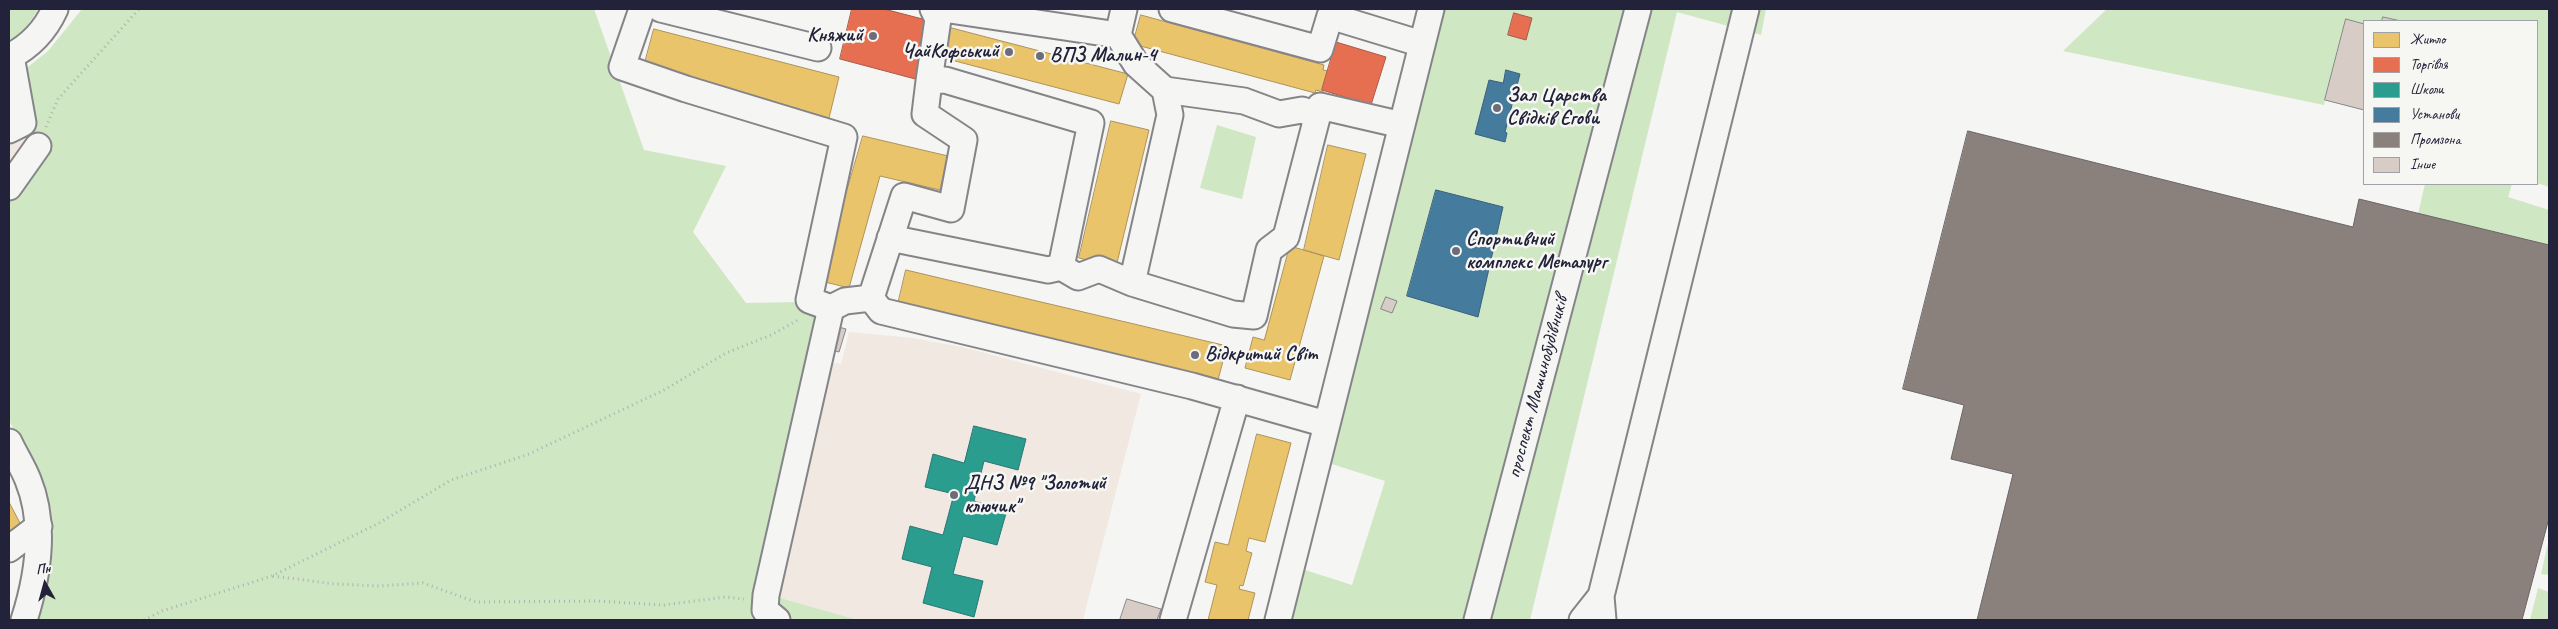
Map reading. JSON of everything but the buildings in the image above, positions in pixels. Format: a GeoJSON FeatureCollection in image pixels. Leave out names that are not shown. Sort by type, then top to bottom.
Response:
{"type":"FeatureCollection","features":[{"type":"Feature","properties":{"kind":"street"},"geometry":{"type":"LineString","coordinates":[[642,9],[622,67],[686,89],[844,137],[809,300],[831,308],[845,301],[871,298]]}},
{"type":"Feature","properties":{"kind":"street"},"geometry":{"type":"LineString","coordinates":[[661,9],[818,48]]}},
{"type":"Feature","properties":{"kind":"street"},"geometry":{"type":"LineString","coordinates":[[871,298],[904,196],[951,209],[964,140],[925,114],[938,19],[933,9]]}},
{"type":"Feature","properties":{"kind":"street"},"geometry":{"type":"LineString","coordinates":[[943,9],[1118,35]]}},
{"type":"Feature","properties":{"kind":"street"},"geometry":{"type":"LineString","coordinates":[[1124,9],[1118,35],[1136,64],[1165,90],[1244,101],[1278,114],[1302,110],[1318,115]]}},
{"type":"Feature","properties":{"kind":"street"},"geometry":{"type":"LineString","coordinates":[[1172,9],[1320,49],[1330,16],[1422,44]]}},
{"type":"Feature","properties":{"kind":"street"},"geometry":{"type":"LineString","coordinates":[[1278,620],[1431,9]]}},
{"type":"Feature","properties":{"kind":"street","name":"проспект Машинобудівників"},"geometry":{"type":"LineString","coordinates":[[1477,620],[1638,9]]}},
{"type":"Feature","properties":{"kind":"street"},"geometry":{"type":"LineString","coordinates":[[1603,620],[1601,596],[1746,9]]}},
{"type":"Feature","properties":{"kind":"street"},"geometry":{"type":"LineString","coordinates":[[9,130],[23,123],[10,57],[26,48],[56,14]]}},
{"type":"Feature","properties":{"kind":"street"},"geometry":{"type":"LineString","coordinates":[[929,81],[946,80],[1091,123],[1061,268]]}},
{"type":"Feature","properties":{"kind":"street"},"geometry":{"type":"LineString","coordinates":[[1132,283],[1170,115],[1165,90]]}},
{"type":"Feature","properties":{"kind":"street"},"geometry":{"type":"LineString","coordinates":[[890,238],[1048,270],[1061,268],[1078,277],[1099,270],[1132,283],[1233,314],[1254,316],[1269,250],[1286,237],[1320,106],[1402,125]]}},
{"type":"Feature","properties":{"kind":"street"},"geometry":{"type":"LineString","coordinates":[[9,187],[38,146]]}},
{"type":"Feature","properties":{"kind":"street"},"geometry":{"type":"LineString","coordinates":[[871,298],[881,311],[1237,398],[1326,424]]}},
{"type":"Feature","properties":{"kind":"street"},"geometry":{"type":"LineString","coordinates":[[771,615],[766,595],[831,308]]}},
{"type":"Feature","properties":{"kind":"street"},"geometry":{"type":"LineString","coordinates":[[1173,620],[1237,398]]}},
{"type":"Feature","properties":{"kind":"street"},"geometry":{"type":"LineString","coordinates":[[9,442],[28,481],[39,526],[34,590],[24,620]]}},
{"type":"Feature","properties":{"kind":"street"},"geometry":{"type":"LineString","coordinates":[[9,549],[39,526]]}},
{"type":"Feature","properties":{"kind":"street"},"geometry":{"type":"LineString","coordinates":[[1582,620],[1601,596]]}},
{"type":"Feature","properties":{"kind":"path"},"geometry":{"type":"LineString","coordinates":[[38,146],[58,99],[139,9]]}},
{"type":"Feature","properties":{"kind":"path"},"geometry":{"type":"LineString","coordinates":[[144,620],[162,610],[272,576],[379,523],[451,480],[529,454],[666,389],[726,353],[771,335],[818,309],[831,308]]}},
{"type":"Feature","properties":{"kind":"path"},"geometry":{"type":"LineString","coordinates":[[272,576],[370,586],[423,583],[476,602],[596,601],[664,605],[725,597],[758,601],[771,615]]}},
{"type":"Feature","properties":{"kind":"shaded area"},"geometry":{"type":"Polygon","coordinates":[[[9,124],[28,131],[30,141],[9,176],[9,124]]]}},
{"type":"Feature","properties":{"kind":"shaded area","name":"ДНЗ №9 \"Золотий ключик\""},"geometry":{"type":"Polygon","coordinates":[[[849,332],[913,338],[962,347],[1141,394],[1083,620],[858,620],[770,595],[821,360],[841,364],[849,332]]]}},
{"type":"Feature","properties":{"kind":"green space"},"geometry":{"type":"Polygon","coordinates":[[[9,9],[38,9],[26,27],[9,40],[9,9]]]}},
{"type":"Feature","properties":{"kind":"green space"},"geometry":{"type":"Polygon","coordinates":[[[82,9],[594,9],[644,150],[726,166],[693,232],[746,303],[798,302],[828,309],[770,595],[858,620],[39,620],[51,524],[20,443],[9,420],[9,176],[30,141],[28,131],[33,102],[19,74],[48,51],[82,9]]]}},
{"type":"Feature","properties":{"kind":"green space"},"geometry":{"type":"Polygon","coordinates":[[[1443,9],[1766,9],[1761,35],[1677,12],[1530,620],[1288,620],[1299,568],[1352,585],[1385,481],[1332,464],[1443,9]]]}},
{"type":"Feature","properties":{"kind":"green space"},"geometry":{"type":"Polygon","coordinates":[[[2107,9],[2549,9],[2549,187],[2538,183],[2538,20],[2397,20],[2384,17],[2382,20],[2363,20],[2363,24],[2346,19],[2324,105],[2063,51],[2107,9]]]}},
{"type":"Feature","properties":{"kind":"green space"},"geometry":{"type":"Polygon","coordinates":[[[1217,125],[1256,137],[1242,199],[1200,188],[1217,125]]]}},
{"type":"Feature","properties":{"kind":"green space"},"geometry":{"type":"Polygon","coordinates":[[[2425,185],[2512,185],[2508,197],[2549,210],[2549,245],[2418,214],[2425,185]]]}},
{"type":"Feature","properties":{"kind":"green space"},"geometry":{"type":"Polygon","coordinates":[[[2549,539],[2549,575],[2541,574],[2549,539]]]}},
{"type":"Feature","properties":{"kind":"green space"},"geometry":{"type":"Polygon","coordinates":[[[2538,588],[2549,592],[2549,620],[2530,620],[2538,588]]]}},
{"type":"Feature","properties":{"kind":"place","name":"Княжий"},"geometry":{"type":"Point","coordinates":[873,36]}},
{"type":"Feature","properties":{"kind":"place","name":"ЧайКофський"},"geometry":{"type":"Point","coordinates":[1009,52]}},
{"type":"Feature","properties":{"kind":"place","name":"ВПЗ Малин-4"},"geometry":{"type":"Point","coordinates":[1040,56]}},
{"type":"Feature","properties":{"kind":"place","name":"Зал Царства Свідків Єгови"},"geometry":{"type":"Point","coordinates":[1497,108]}},
{"type":"Feature","properties":{"kind":"place","name":"Спортивний комплекс Металург"},"geometry":{"type":"Point","coordinates":[1456,251]}},
{"type":"Feature","properties":{"kind":"place","name":"Відкритий Світ"},"geometry":{"type":"Point","coordinates":[1195,355]}},
{"type":"Feature","properties":{"kind":"place","name":"ДНЗ №9 \"Золотий ключик\""},"geometry":{"type":"Point","coordinates":[954,495]}}]}
